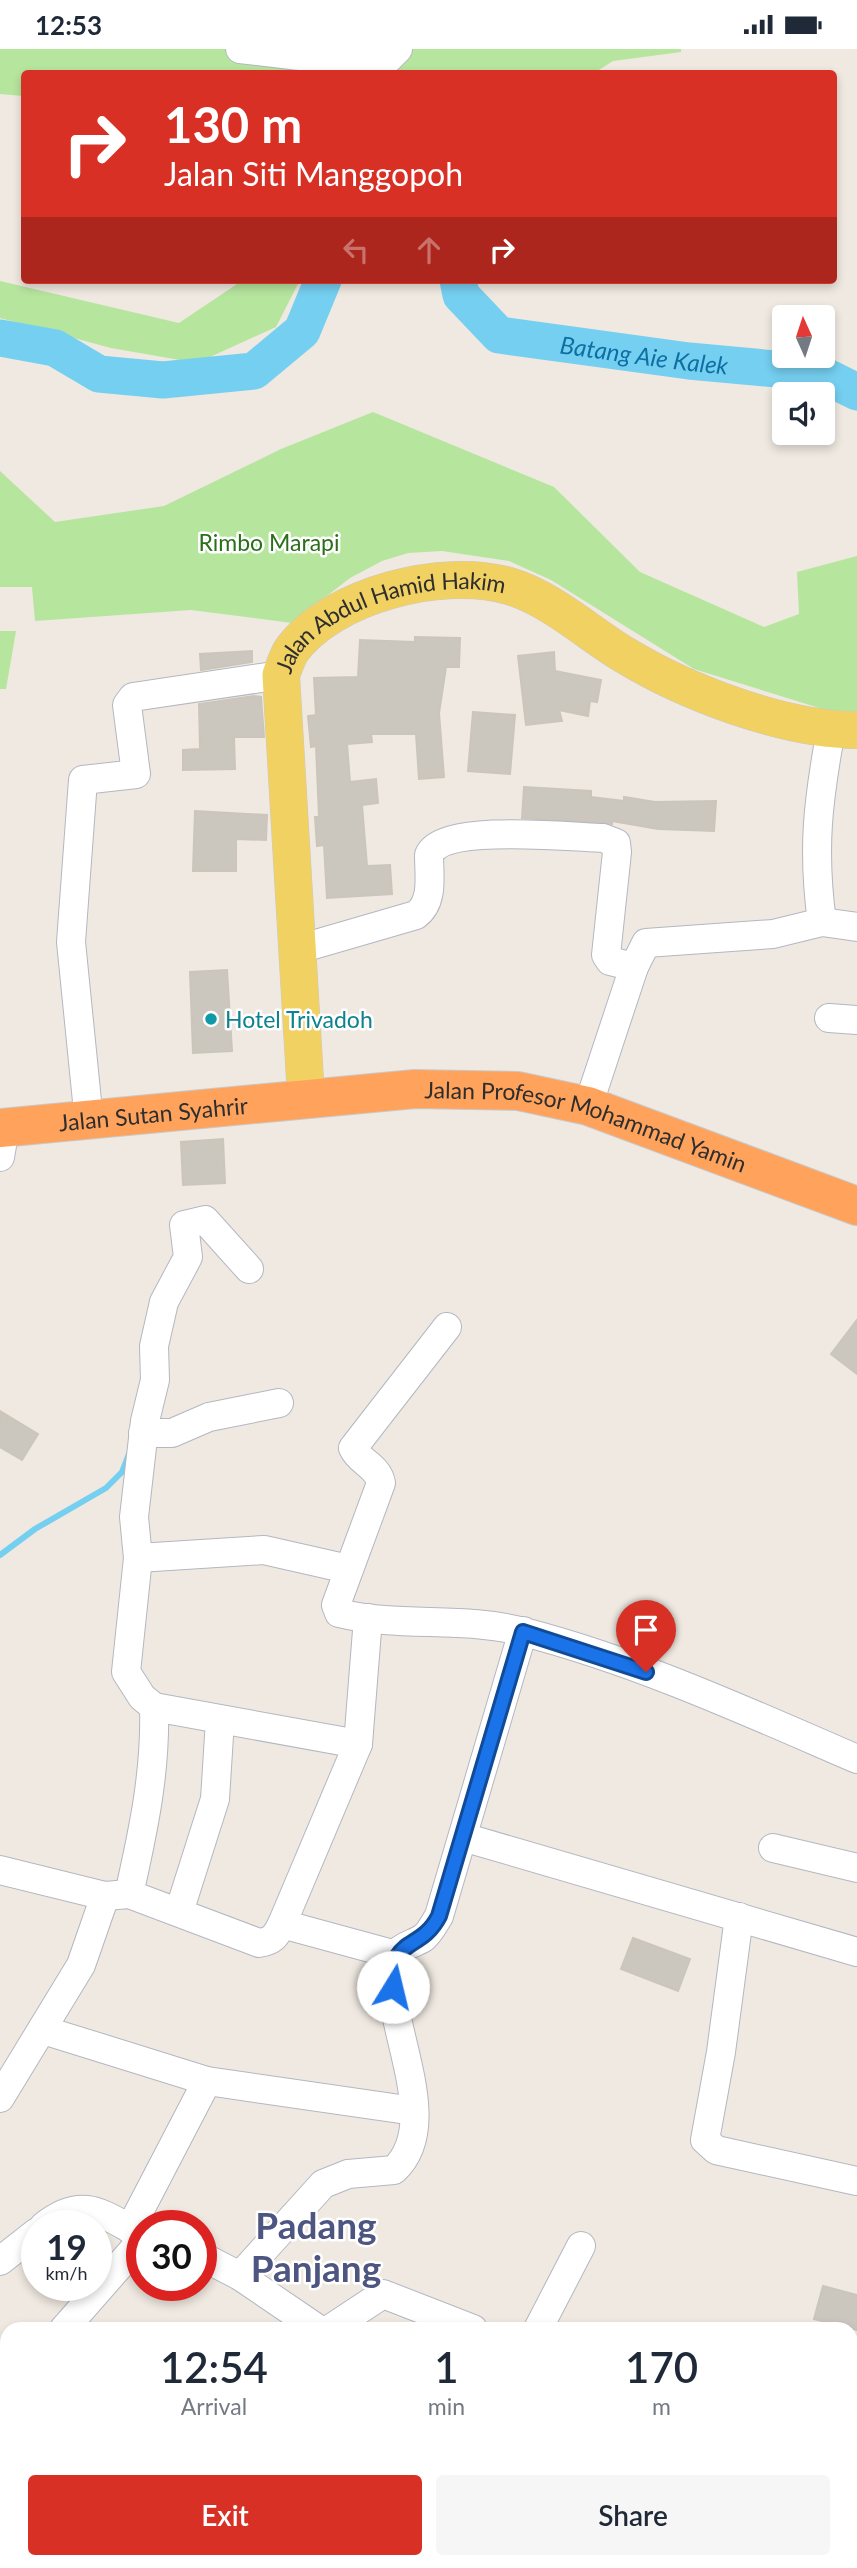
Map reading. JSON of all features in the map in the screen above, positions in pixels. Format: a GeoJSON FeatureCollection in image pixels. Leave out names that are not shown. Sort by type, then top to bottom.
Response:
{"type":"FeatureCollection","features":[{"type":"Feature","properties":{"kind":"highway","name":"Jalan Profesor Mohammad Yamin"},"geometry":{"type":"LineString","coordinates":[[306,1097],[484,1088],[530,1093],[588,1107],[857,1206]]}},
{"type":"Feature","properties":{"kind":"highway","name":"Jalan Sutan Syahrir"},"geometry":{"type":"LineString","coordinates":[[2,1137],[89,1121],[306,1097]]}},
{"type":"Feature","properties":{"kind":"main road","name":"Jalan Abdul Hamid Hakim"},"geometry":{"type":"LineString","coordinates":[[306,1097],[281,675],[291,652],[312,629],[340,610],[386,591],[439,581],[475,580],[511,587],[523,593],[625,656],[675,680],[766,716],[844,730]]}},
{"type":"Feature","properties":{"kind":"street"},"geometry":{"type":"LineString","coordinates":[[240,49],[359,64],[388,59],[398,49]]}},
{"type":"Feature","properties":{"kind":"street"},"geometry":{"type":"LineString","coordinates":[[89,1121],[71,943],[83,780],[90,777],[136,775],[127,705],[133,697],[281,675]]}},
{"type":"Feature","properties":{"kind":"street"},"geometry":{"type":"LineString","coordinates":[[822,922],[816,863],[817,809],[844,730]]}},
{"type":"Feature","properties":{"kind":"street"},"geometry":{"type":"LineString","coordinates":[[299,949],[416,915],[424,909],[428,899],[429,855],[432,849],[442,843],[476,836],[603,838],[616,843],[617,852],[606,955],[611,961],[634,967]]}},
{"type":"Feature","properties":{"kind":"street"},"geometry":{"type":"LineString","coordinates":[[588,1107],[634,967],[642,947],[652,940],[773,934],[822,922],[857,927]]}},
{"type":"Feature","properties":{"kind":"street"},"geometry":{"type":"LineString","coordinates":[[829,1018],[857,1020]]}},
{"type":"Feature","properties":{"kind":"street"},"geometry":{"type":"LineString","coordinates":[[249,1269],[205,1220],[184,1225],[188,1257],[164,1302],[153,1353],[155,1380],[144,1433],[134,1517],[138,1558],[126,1672],[142,1697],[154,1707],[358,1744]]}},
{"type":"Feature","properties":{"kind":"street"},"geometry":{"type":"LineString","coordinates":[[447,1327],[355,1444],[354,1453],[378,1472],[382,1483],[348,1569],[336,1610],[368,1618],[435,1621],[523,1632],[625,1664],[857,1759]]}},
{"type":"Feature","properties":{"kind":"street"},"geometry":{"type":"LineString","coordinates":[[144,1433],[172,1433],[209,1417],[279,1403]]}},
{"type":"Feature","properties":{"kind":"street"},"geometry":{"type":"LineString","coordinates":[[138,1558],[264,1550],[348,1569]]}},
{"type":"Feature","properties":{"kind":"street"},"geometry":{"type":"LineString","coordinates":[[0,1870],[117,1895],[179,1912],[259,1943],[276,1937],[358,1744],[362,1721],[368,1618]]}},
{"type":"Feature","properties":{"kind":"street"},"geometry":{"type":"LineString","coordinates":[[240,2276],[323,2184],[348,2174],[394,2170],[408,2153],[414,2111],[410,2074],[393,1987],[396,1955],[404,1947],[423,1938],[433,1927],[463,1837],[523,1632]]}},
{"type":"Feature","properties":{"kind":"street"},"geometry":{"type":"LineString","coordinates":[[0,2098],[81,1965],[117,1895],[150,1797],[154,1707]]}},
{"type":"Feature","properties":{"kind":"street"},"geometry":{"type":"LineString","coordinates":[[179,1912],[215,1799],[220,1720]]}},
{"type":"Feature","properties":{"kind":"street"},"geometry":{"type":"LineString","coordinates":[[463,1837],[857,1952]]}},
{"type":"Feature","properties":{"kind":"street"},"geometry":{"type":"LineString","coordinates":[[772,1848],[857,1868]]}},
{"type":"Feature","properties":{"kind":"street"},"geometry":{"type":"LineString","coordinates":[[739,1917],[721,2052],[705,2140],[716,2150],[857,2181]]}},
{"type":"Feature","properties":{"kind":"street"},"geometry":{"type":"LineString","coordinates":[[282,1924],[396,1955]]}},
{"type":"Feature","properties":{"kind":"street"},"geometry":{"type":"LineString","coordinates":[[43,2030],[207,2081],[414,2111]]}},
{"type":"Feature","properties":{"kind":"street"},"geometry":{"type":"LineString","coordinates":[[149,2210],[207,2081]]}},
{"type":"Feature","properties":{"kind":"street"},"geometry":{"type":"LineString","coordinates":[[0,2261],[21,2245]]}},
{"type":"Feature","properties":{"kind":"street"},"geometry":{"type":"LineString","coordinates":[[542,2322],[581,2246]]}},
{"type":"Feature","properties":{"kind":"street"},"geometry":{"type":"LineString","coordinates":[[69,2322],[126,2249]]}},
{"type":"Feature","properties":{"kind":"street"},"geometry":{"type":"LineString","coordinates":[[217,2264],[240,2276],[308,2322]]}},
{"type":"Feature","properties":{"kind":"street"},"geometry":{"type":"LineString","coordinates":[[341,2322],[383,2294],[455,2322]]}},
{"type":"Feature","properties":{"kind":"green space"},"geometry":{"type":"Polygon","coordinates":[[[0,49],[681,49],[681,52],[613,61],[599,70],[21,70],[21,96],[0,94],[0,49]]]}},
{"type":"Feature","properties":{"kind":"green space"},"geometry":{"type":"Polygon","coordinates":[[[0,281],[179,323],[237,284],[298,284],[276,327],[197,363],[111,348],[0,318],[0,281]]]}},
{"type":"Feature","properties":{"kind":"green space","name":"Rimbo Marapi"},"geometry":{"type":"Polygon","coordinates":[[[373,412],[554,487],[640,572],[764,627],[799,614],[797,572],[857,556],[857,714],[845,716],[694,669],[551,580],[509,561],[442,551],[408,553],[382,561],[350,578],[292,623],[191,610],[35,621],[32,587],[0,587],[0,471],[55,522],[164,506],[281,449],[373,412]]]}},
{"type":"Feature","properties":{"kind":"green space"},"geometry":{"type":"Polygon","coordinates":[[[0,631],[16,631],[6,689],[0,689],[0,631]]]}},
{"type":"Feature","properties":{"kind":"building"},"geometry":{"type":"Polygon","coordinates":[[[415,637],[460,638],[459,667],[446,667],[439,713],[444,777],[419,779],[416,734],[371,734],[372,742],[347,744],[350,782],[376,779],[378,803],[362,805],[367,866],[390,865],[392,894],[327,898],[324,845],[317,846],[315,817],[319,817],[316,746],[311,747],[308,716],[316,715],[314,678],[358,677],[360,640],[415,642],[415,637]]]}},
{"type":"Feature","properties":{"kind":"building"},"geometry":{"type":"Polygon","coordinates":[[[252,651],[252,662],[201,670],[200,654],[252,651]]]}},
{"type":"Feature","properties":{"kind":"building"},"geometry":{"type":"Polygon","coordinates":[[[554,652],[555,671],[601,680],[597,702],[590,701],[588,716],[559,710],[562,721],[526,725],[518,656],[554,652]]]}},
{"type":"Feature","properties":{"kind":"building"},"geometry":{"type":"Polygon","coordinates":[[[261,697],[264,737],[234,737],[235,769],[183,770],[183,750],[200,749],[199,704],[261,697]]]}},
{"type":"Feature","properties":{"kind":"building"},"geometry":{"type":"Polygon","coordinates":[[[473,712],[515,715],[510,774],[468,771],[473,712]]]}},
{"type":"Feature","properties":{"kind":"building"},"geometry":{"type":"Polygon","coordinates":[[[524,787],[591,791],[591,797],[624,801],[624,797],[655,802],[716,801],[714,831],[658,829],[612,821],[612,824],[522,818],[524,787]]]}},
{"type":"Feature","properties":{"kind":"building"},"geometry":{"type":"Polygon","coordinates":[[[195,811],[267,815],[266,840],[236,839],[236,871],[193,871],[195,811]]]}},
{"type":"Feature","properties":{"kind":"building","name":"Hotel Trivadoh"},"geometry":{"type":"Polygon","coordinates":[[[227,970],[232,1051],[193,1053],[190,972],[227,970]]]}},
{"type":"Feature","properties":{"kind":"building"},"geometry":{"type":"Polygon","coordinates":[[[223,1139],[225,1183],[183,1185],[181,1142],[223,1139]]]}},
{"type":"Feature","properties":{"kind":"building"},"geometry":{"type":"Polygon","coordinates":[[[857,1320],[857,1374],[831,1354],[857,1320]]]}},
{"type":"Feature","properties":{"kind":"building"},"geometry":{"type":"Polygon","coordinates":[[[0,1411],[38,1434],[22,1460],[0,1447],[0,1411]]]}},
{"type":"Feature","properties":{"kind":"building"},"geometry":{"type":"Polygon","coordinates":[[[633,1938],[690,1959],[678,1991],[621,1969],[633,1938]]]}},
{"type":"Feature","properties":{"kind":"building"},"geometry":{"type":"Polygon","coordinates":[[[823,2286],[857,2295],[857,2322],[826,2322],[814,2319],[823,2286]]]}},
{"type":"Feature","properties":{"kind":"waterway","name":"Batang Aie Kalek"},"geometry":{"type":"LineString","coordinates":[[0,338],[55,348],[99,374],[163,380],[254,371],[302,331],[321,284]]}},
{"type":"Feature","properties":{"kind":"waterway","name":"Batang Aie Kalek"},"geometry":{"type":"LineString","coordinates":[[459,284],[461,295],[499,335],[689,361],[819,373],[857,392]]}},
{"type":"Feature","properties":{"kind":"waterway"},"geometry":{"type":"LineString","coordinates":[[0,1555],[35,1529],[106,1488],[122,1472],[129,1454]]}},
{"type":"Feature","properties":{"kind":"place","name":"Hotel Trivadoh"},"geometry":{"type":"Point","coordinates":[211,1019]}},
{"type":"Feature","properties":{"kind":"district","name":"Padang Panjang"},"geometry":{"type":"Point","coordinates":[316,2246]}},
{"type":"Feature","properties":{"kind":"route"},"geometry":{"type":"LineString","coordinates":[[393,1987],[396,1955],[404,1947],[423,1938],[439,1916],[523,1632],[646,1672]]}}]}
